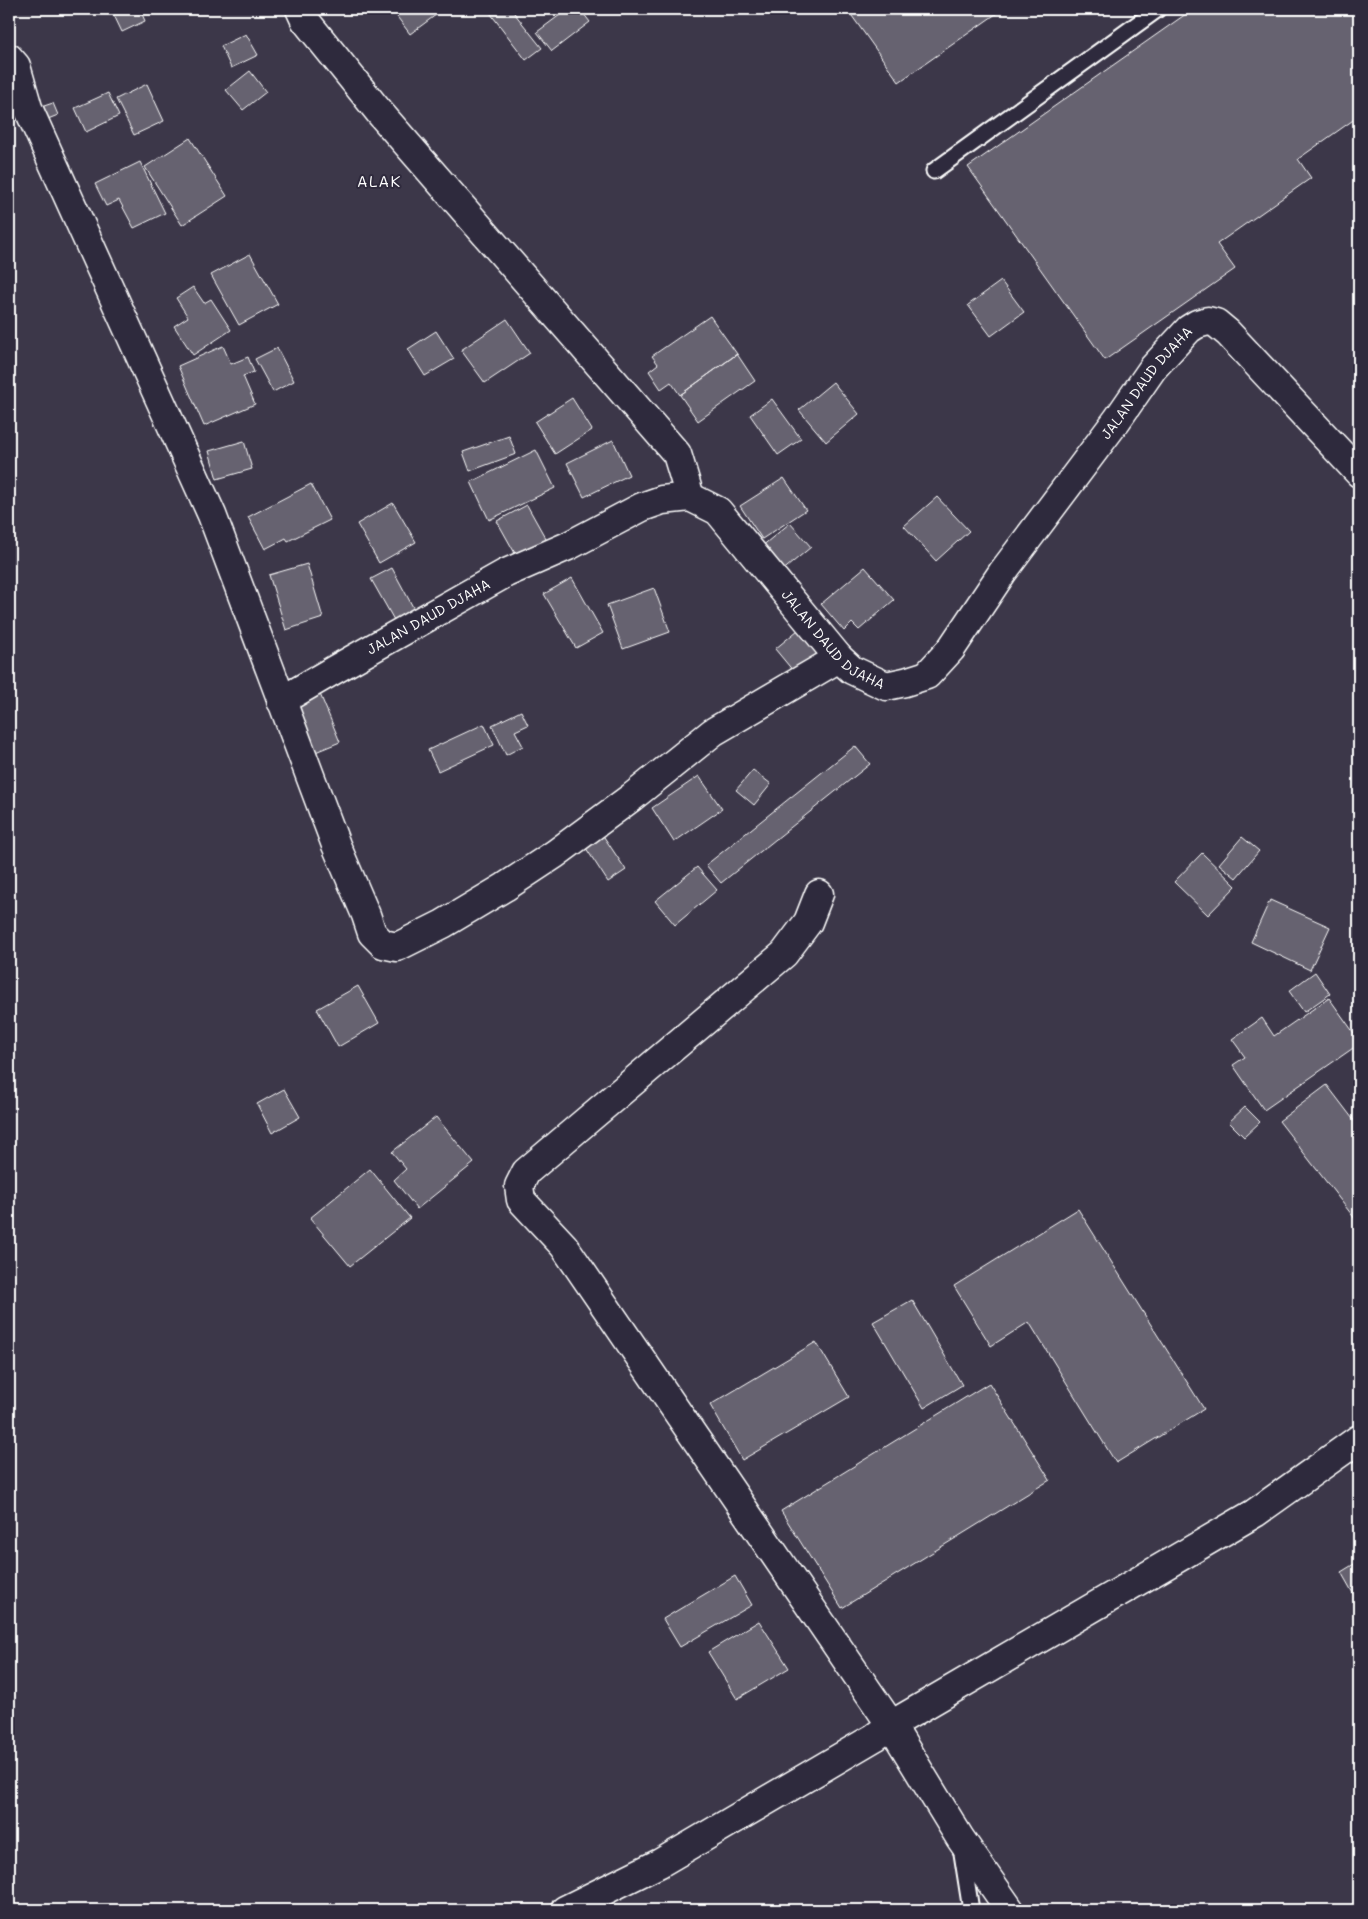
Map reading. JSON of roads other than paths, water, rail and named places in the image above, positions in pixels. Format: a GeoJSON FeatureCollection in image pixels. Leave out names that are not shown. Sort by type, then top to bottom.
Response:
{"type":"FeatureCollection","features":[{"type":"Feature","properties":{"kind":"street"},"geometry":{"type":"LineString","coordinates":[[300,9],[305,20],[380,113],[677,454],[690,496]]}},
{"type":"Feature","properties":{"kind":"street"},"geometry":{"type":"LineString","coordinates":[[9,58],[16,66],[28,108],[212,515],[336,845],[372,933],[384,944],[397,947],[443,924],[505,888],[632,797],[713,732],[839,658]]}},
{"type":"Feature","properties":{"kind":"street","name":"JALAN DAUD DJAHA"},"geometry":{"type":"LineString","coordinates":[[281,701],[506,574],[568,546],[642,507],[662,500],[690,496],[718,511],[839,658],[852,670],[886,686],[927,675],[951,649],[1002,574],[1117,420],[1153,368],[1189,329],[1197,324],[1208,321],[1216,323],[1228,333],[1359,474]]}},
{"type":"Feature","properties":{"kind":"street"},"geometry":{"type":"LineString","coordinates":[[819,894],[808,922],[784,954],[526,1172],[520,1186],[521,1200],[564,1246],[891,1725],[960,1838],[1010,1910]]}},
{"type":"Feature","properties":{"kind":"street"},"geometry":{"type":"LineString","coordinates":[[565,1910],[660,1863],[876,1737],[891,1725],[1255,1513],[1359,1438]]}},
{"type":"Feature","properties":{"kind":"lane"},"geometry":{"type":"LineString","coordinates":[[934,171],[1158,9]]}},
{"type":"Feature","properties":{"kind":"lane"},"geometry":{"type":"LineString","coordinates":[[960,1838],[971,1910]]}},
{"type":"Feature","properties":{"kind":"district","name":"ALAK"},"geometry":{"type":"Point","coordinates":[379,181]}}]}
